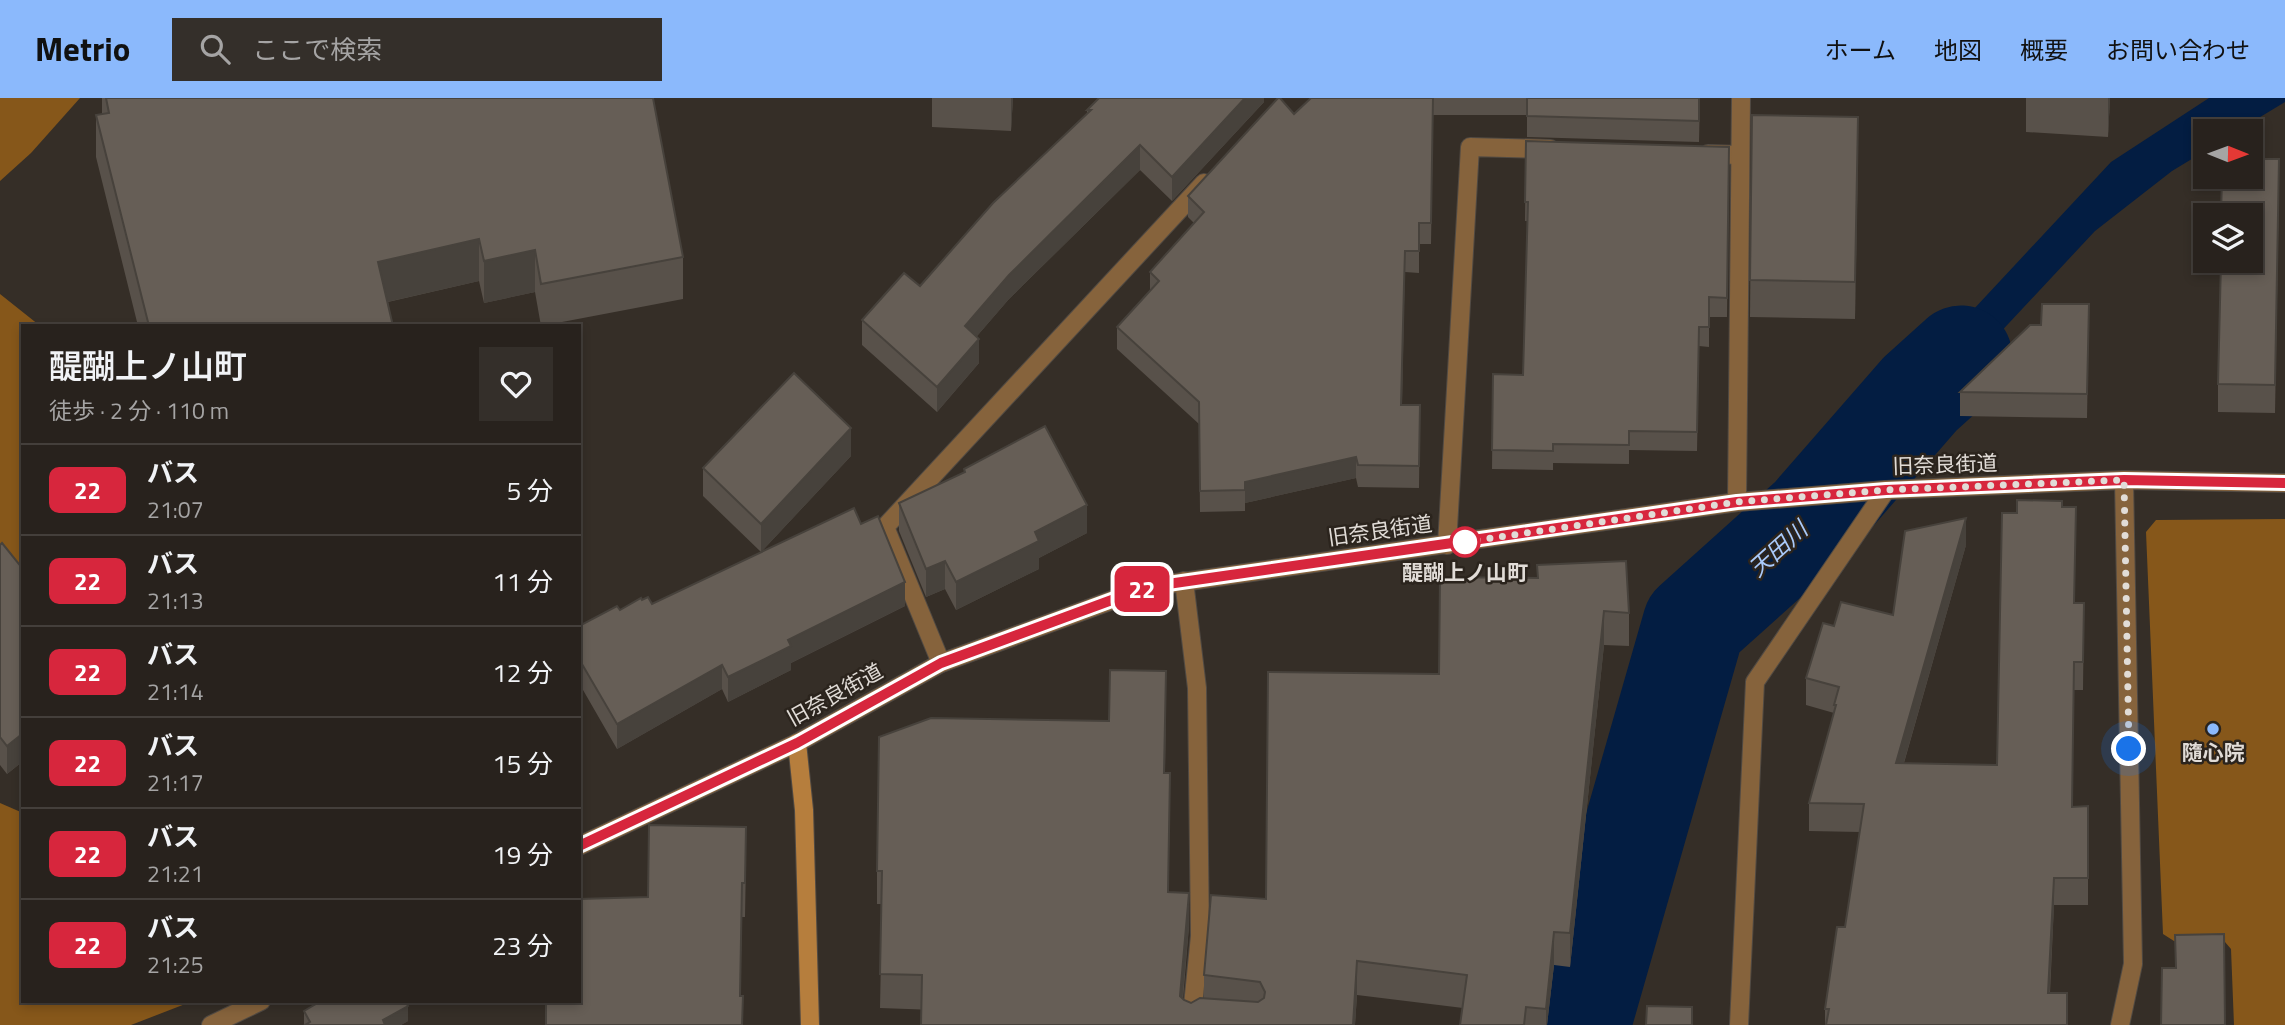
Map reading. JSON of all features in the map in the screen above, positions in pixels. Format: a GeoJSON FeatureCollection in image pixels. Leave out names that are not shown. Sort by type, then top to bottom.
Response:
{"type":"FeatureCollection","features":[{"type":"Feature","properties":{"kind":"street"},"geometry":{"type":"LineString","coordinates":[[1737,502],[1741,98]]}},
{"type":"Feature","properties":{"kind":"street"},"geometry":{"type":"LineString","coordinates":[[1447,545],[1470,147],[1564,150]]}},
{"type":"Feature","properties":{"kind":"street"},"geometry":{"type":"LineString","coordinates":[[1685,153],[1739,155]]}},
{"type":"Feature","properties":{"kind":"street"},"geometry":{"type":"LineString","coordinates":[[941,663],[885,527],[1216,170]]}},
{"type":"Feature","properties":{"kind":"street"},"geometry":{"type":"LineString","coordinates":[[2120,1025],[2133,964],[2124,480]]}},
{"type":"Feature","properties":{"kind":"street","name":"旧奈良街道"},"geometry":{"type":"LineString","coordinates":[[581,845],[797,743],[941,663],[1147,587],[1737,502],[1886,490],[2124,480],[2285,483]]}},
{"type":"Feature","properties":{"kind":"street"},"geometry":{"type":"LineString","coordinates":[[1739,1025],[1755,682],[1886,490]]}},
{"type":"Feature","properties":{"kind":"street"},"geometry":{"type":"LineString","coordinates":[[1184,581],[1197,688],[1200,936],[1196,1021]]}},
{"type":"Feature","properties":{"kind":"street"},"geometry":{"type":"LineString","coordinates":[[797,743],[804,810],[810,1025]]}},
{"type":"Feature","properties":{"kind":"street"},"geometry":{"type":"LineString","coordinates":[[211,1025],[257,1003]]}},
{"type":"Feature","properties":{"kind":"shaded area"},"geometry":{"type":"Polygon","coordinates":[[[0,98],[80,98],[31,153],[0,181],[0,98]]]}},
{"type":"Feature","properties":{"kind":"shaded area"},"geometry":{"type":"Polygon","coordinates":[[[0,294],[38,324],[21,324],[21,629],[0,613],[0,294]]]}},
{"type":"Feature","properties":{"kind":"shaded area","name":"隨心院"},"geometry":{"type":"Polygon","coordinates":[[[2285,519],[2285,1025],[2234,1025],[2231,949],[2225,942],[2174,941],[2163,934],[2146,532],[2156,520],[2285,519]]]}},
{"type":"Feature","properties":{"kind":"shaded area"},"geometry":{"type":"Polygon","coordinates":[[[0,803],[21,812],[21,1003],[188,1003],[131,1025],[0,1025],[0,803]]]}},
{"type":"Feature","properties":{"kind":"water"},"geometry":{"type":"Polygon","coordinates":[[[2209,98],[2285,98],[2285,102],[2257,119],[2193,119],[2193,158],[2172,171],[2095,231],[1882,459],[1841,457],[1945,340],[2111,162],[2209,98]]]}},
{"type":"Feature","properties":{"kind":"building"},"geometry":{"type":"Polygon","coordinates":[[[106,98],[653,98],[683,257],[541,284],[535,250],[484,261],[479,239],[378,262],[393,324],[148,324],[96,115],[109,113],[106,98]]]}},
{"type":"Feature","properties":{"kind":"building"},"geometry":{"type":"Polygon","coordinates":[[[1099,98],[1245,98],[1172,177],[1140,145],[1009,275],[965,326],[979,339],[937,387],[862,320],[904,273],[920,286],[993,203],[1091,110],[1087,110],[1099,98]]]}},
{"type":"Feature","properties":{"kind":"building"},"geometry":{"type":"Polygon","coordinates":[[[1278,98],[1294,114],[1311,98],[1433,98],[1431,223],[1419,223],[1419,251],[1405,251],[1401,405],[1420,405],[1419,466],[1358,465],[1356,457],[1245,482],[1245,490],[1200,491],[1199,402],[1117,327],[1159,281],[1150,272],[1204,212],[1188,196],[1278,98]]]}},
{"type":"Feature","properties":{"kind":"building"},"geometry":{"type":"Polygon","coordinates":[[[1527,98],[1699,98],[1699,121],[1527,116],[1527,98]]]}},
{"type":"Feature","properties":{"kind":"building"},"geometry":{"type":"Polygon","coordinates":[[[1752,115],[1858,117],[1855,282],[1750,280],[1752,115]]]}},
{"type":"Feature","properties":{"kind":"building"},"geometry":{"type":"Polygon","coordinates":[[[1526,141],[1729,147],[1727,298],[1709,297],[1709,327],[1699,327],[1697,432],[1629,431],[1629,445],[1553,444],[1553,451],[1492,450],[1493,374],[1523,375],[1528,202],[1525,202],[1526,141]]]}},
{"type":"Feature","properties":{"kind":"building"},"geometry":{"type":"Polygon","coordinates":[[[2263,159],[2279,159],[2275,385],[2218,384],[2221,273],[2263,273],[2263,203],[2221,203],[2222,189],[2263,189],[2263,159]]]}},
{"type":"Feature","properties":{"kind":"building"},"geometry":{"type":"Polygon","coordinates":[[[2042,304],[2089,304],[2087,394],[1960,392],[2030,325],[2041,325],[2042,304]]]}},
{"type":"Feature","properties":{"kind":"building"},"geometry":{"type":"Polygon","coordinates":[[[794,373],[851,428],[761,524],[703,468],[794,373]]]}},
{"type":"Feature","properties":{"kind":"building"},"geometry":{"type":"Polygon","coordinates":[[[1045,426],[1087,505],[1035,532],[1039,541],[956,582],[945,561],[926,569],[899,503],[965,472],[964,469],[1045,426]]]}},
{"type":"Feature","properties":{"kind":"building"},"geometry":{"type":"Polygon","coordinates":[[[2017,500],[2062,501],[2062,507],[2076,507],[2074,603],[2084,603],[2083,662],[2074,662],[2072,807],[2088,806],[2088,878],[2054,878],[2048,993],[2067,993],[2067,1025],[1826,1025],[1829,1009],[1825,1009],[1837,927],[1845,927],[1864,804],[1809,803],[1839,687],[1806,678],[1823,623],[1834,626],[1841,602],[1893,615],[1905,531],[1966,518],[1896,763],[1997,765],[2002,513],[2017,513],[2017,500]]]}},
{"type":"Feature","properties":{"kind":"building"},"geometry":{"type":"Polygon","coordinates":[[[854,508],[861,524],[878,516],[905,582],[788,640],[791,646],[728,677],[722,665],[617,724],[581,662],[581,625],[617,606],[620,610],[641,598],[642,600],[648,597],[652,604],[854,508]]]}},
{"type":"Feature","properties":{"kind":"building"},"geometry":{"type":"Polygon","coordinates":[[[2,543],[21,567],[21,735],[7,746],[0,737],[2,543]]]}},
{"type":"Feature","properties":{"kind":"building"},"geometry":{"type":"Polygon","coordinates":[[[1626,561],[1629,613],[1604,611],[1570,933],[1554,932],[1546,1009],[1526,1007],[1524,1025],[1460,1025],[1467,975],[1357,961],[1353,1025],[921,1025],[922,975],[880,974],[882,871],[877,871],[879,737],[931,718],[1109,721],[1110,670],[1166,671],[1164,773],[1170,773],[1168,892],[1189,893],[1180,996],[1191,1003],[1200,998],[1258,1002],[1264,998],[1265,992],[1260,982],[1204,975],[1211,895],[1266,899],[1268,672],[1439,674],[1440,577],[1538,578],[1537,565],[1626,561]]]}},
{"type":"Feature","properties":{"kind":"building"},"geometry":{"type":"Polygon","coordinates":[[[649,825],[746,827],[745,883],[742,883],[742,1025],[546,1025],[546,1003],[581,1003],[581,899],[648,897],[649,825]]]}},
{"type":"Feature","properties":{"kind":"building"},"geometry":{"type":"Polygon","coordinates":[[[2224,934],[2225,1025],[2161,1025],[2162,968],[2176,968],[2175,935],[2224,934]]]}},
{"type":"Feature","properties":{"kind":"building"},"geometry":{"type":"Polygon","coordinates":[[[318,1003],[406,1003],[408,1006],[383,1020],[385,1025],[305,1025],[310,1022],[304,1011],[318,1003]]]}},
{"type":"Feature","properties":{"kind":"building"},"geometry":{"type":"Polygon","coordinates":[[[1647,1006],[1692,1007],[1692,1025],[1646,1025],[1647,1006]]]}},
{"type":"Feature","properties":{"kind":"waterway","name":"天田川"},"geometry":{"type":"LineString","coordinates":[[1579,1025],[1694,624],[1812,518],[1920,394],[1961,357]]}},
{"type":"Feature","properties":{"kind":"bus line","name":"22"},"geometry":{"type":"LineString","coordinates":[[581,845],[739,768],[797,743],[941,663],[1147,587],[1737,502],[1886,490],[2124,480],[2285,483]]}},
{"type":"Feature","properties":{"kind":"place","name":"醍醐上ノ山町"},"geometry":{"type":"Point","coordinates":[1465,542]}},
{"type":"Feature","properties":{"kind":"place","name":"隨心院"},"geometry":{"type":"Point","coordinates":[2213,729]}},
{"type":"Feature","properties":{"kind":"route"},"geometry":{"type":"LineString","coordinates":[[1465,542],[1737,502],[1886,490],[2124,480],[2129,749]]}}]}
